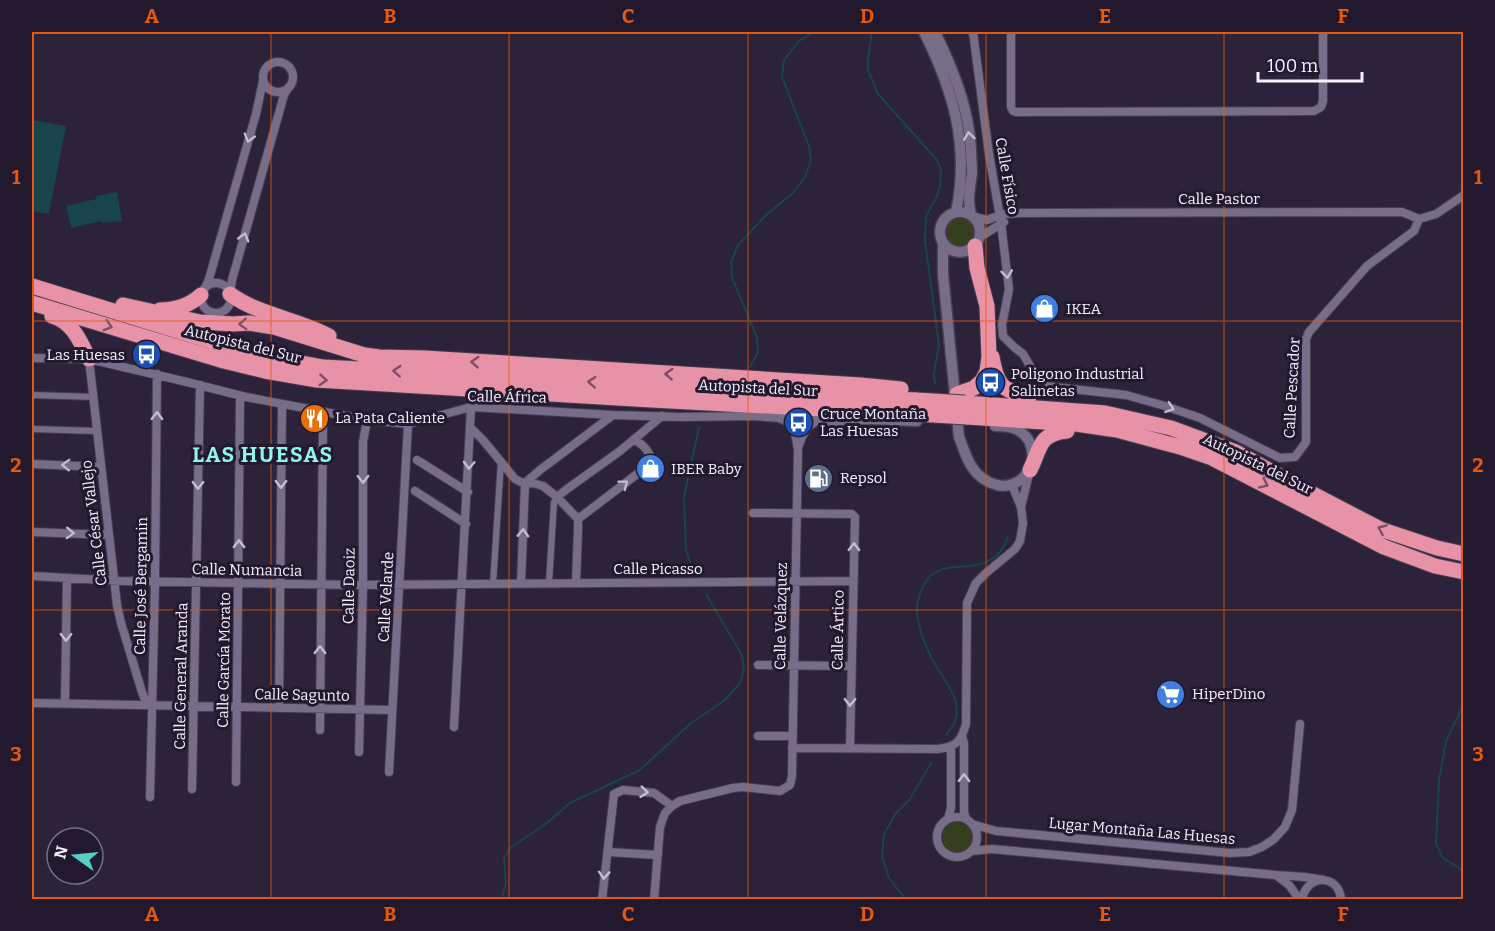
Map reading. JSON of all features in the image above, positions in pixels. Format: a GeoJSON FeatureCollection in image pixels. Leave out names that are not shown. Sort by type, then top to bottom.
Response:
{"type":"FeatureCollection","features":[{"type":"Feature","properties":{"kind":"highway"},"geometry":{"type":"LineString","coordinates":[[969,247],[987,306],[990,345],[996,376],[1001,386],[1011,393],[1045,400],[1080,411]]}},
{"type":"Feature","properties":{"kind":"highway"},"geometry":{"type":"LineString","coordinates":[[32,284],[61,286],[125,305],[200,322],[249,323],[274,327],[357,354],[860,385],[916,406]]}},
{"type":"Feature","properties":{"kind":"highway","name":"Autopista del Sur"},"geometry":{"type":"LineString","coordinates":[[32,284],[230,347],[323,367],[916,406]]}},
{"type":"Feature","properties":{"kind":"highway"},"geometry":{"type":"LineString","coordinates":[[125,305],[161,310],[180,308],[193,302],[203,291]]}},
{"type":"Feature","properties":{"kind":"highway"},"geometry":{"type":"LineString","coordinates":[[230,294],[239,301],[324,333],[351,348],[379,357]]}},
{"type":"Feature","properties":{"kind":"highway","name":"Autopista del Sur"},"geometry":{"type":"LineString","coordinates":[[32,303],[224,361],[317,380],[652,400],[964,406],[1105,413],[1153,423],[1236,452],[1380,529],[1437,548],[1464,554]]}},
{"type":"Feature","properties":{"kind":"highway"},"geometry":{"type":"LineString","coordinates":[[32,310],[57,317],[71,326],[89,360]]}},
{"type":"Feature","properties":{"kind":"highway"},"geometry":{"type":"LineString","coordinates":[[964,406],[987,371],[990,345]]}},
{"type":"Feature","properties":{"kind":"highway"},"geometry":{"type":"LineString","coordinates":[[964,406],[1029,398]]}},
{"type":"Feature","properties":{"kind":"highway"},"geometry":{"type":"LineString","coordinates":[[652,400],[680,406],[869,419]]}},
{"type":"Feature","properties":{"kind":"highway","name":"Autopista del Sur"},"geometry":{"type":"LineString","coordinates":[[964,406],[1117,430],[1180,447],[1212,458],[1384,547],[1434,566],[1464,572]]}},
{"type":"Feature","properties":{"kind":"highway"},"geometry":{"type":"LineString","coordinates":[[727,410],[752,416]]}},
{"type":"Feature","properties":{"kind":"highway"},"geometry":{"type":"LineString","coordinates":[[1006,426],[1104,435],[1212,458]]}},
{"type":"Feature","properties":{"kind":"highway"},"geometry":{"type":"LineString","coordinates":[[1030,470],[1043,440],[1057,432],[1067,431]]}},
{"type":"Feature","properties":{"kind":"street"},"geometry":{"type":"LineString","coordinates":[[924,32],[940,63],[956,115],[962,172],[956,212]]}},
{"type":"Feature","properties":{"kind":"street"},"geometry":{"type":"LineString","coordinates":[[935,32],[957,81],[966,113],[972,171],[968,203],[980,226],[969,247],[947,262],[943,274]]}},
{"type":"Feature","properties":{"kind":"street","name":"Calle Físico"},"geometry":{"type":"LineString","coordinates":[[973,32],[988,154],[997,198],[1009,289],[1002,325]]}},
{"type":"Feature","properties":{"kind":"street"},"geometry":{"type":"LineString","coordinates":[[1011,32],[1011,107],[1016,112],[1314,111],[1321,107],[1323,101],[1323,32]]}},
{"type":"Feature","properties":{"kind":"street"},"geometry":{"type":"LineString","coordinates":[[274,62],[284,63],[293,75],[288,88],[284,95],[232,280],[230,304],[219,313],[209,312],[201,300],[203,291],[209,279],[241,168],[266,67],[274,62]]}},
{"type":"Feature","properties":{"kind":"street"},"geometry":{"type":"LineString","coordinates":[[263,81],[274,91],[279,92],[288,88]]}},
{"type":"Feature","properties":{"kind":"street","name":"Calle Pescador"},"geometry":{"type":"LineString","coordinates":[[1002,325],[1003,336],[1023,354],[1040,383],[1046,386],[1126,395],[1165,405],[1200,418],[1280,458],[1295,457],[1306,442],[1306,339],[1309,332],[1367,266],[1414,231],[1419,219],[1436,214],[1464,195]]}},
{"type":"Feature","properties":{"kind":"street"},"geometry":{"type":"LineString","coordinates":[[997,198],[1016,214]]}},
{"type":"Feature","properties":{"kind":"street"},"geometry":{"type":"LineString","coordinates":[[969,247],[951,250],[944,244],[940,231],[945,219],[956,212],[973,216]]}},
{"type":"Feature","properties":{"kind":"street","name":"Calle Pastor"},"geometry":{"type":"LineString","coordinates":[[973,216],[987,220],[1016,214],[1402,212],[1419,219]]}},
{"type":"Feature","properties":{"kind":"street","name":"Calle Pastor"},"geometry":{"type":"LineString","coordinates":[[969,247],[1000,219]]}},
{"type":"Feature","properties":{"kind":"street"},"geometry":{"type":"LineString","coordinates":[[944,244],[943,274],[959,437],[968,461],[980,477],[989,483],[1002,486],[1011,485],[1030,470]]}},
{"type":"Feature","properties":{"kind":"street"},"geometry":{"type":"LineString","coordinates":[[203,291],[212,283],[221,284],[230,294]]}},
{"type":"Feature","properties":{"kind":"street","name":"Calle África"},"geometry":{"type":"LineString","coordinates":[[32,358],[89,360],[282,405],[367,420],[408,423],[471,406],[613,415],[781,418]]}},
{"type":"Feature","properties":{"kind":"street","name":"Calle César Vallejo"},"geometry":{"type":"LineString","coordinates":[[89,360],[100,467],[121,623],[145,700],[152,705]]}},
{"type":"Feature","properties":{"kind":"street","name":"Calle José Bergamin"},"geometry":{"type":"LineString","coordinates":[[150,797],[157,375]]}},
{"type":"Feature","properties":{"kind":"street","name":"Calle General Aranda"},"geometry":{"type":"LineString","coordinates":[[192,789],[200,385]]}},
{"type":"Feature","properties":{"kind":"street"},"geometry":{"type":"LineString","coordinates":[[32,394],[94,397]]}},
{"type":"Feature","properties":{"kind":"street","name":"Calle García Morato"},"geometry":{"type":"LineString","coordinates":[[236,782],[240,400],[242,396]]}},
{"type":"Feature","properties":{"kind":"street"},"geometry":{"type":"LineString","coordinates":[[279,708],[282,405]]}},
{"type":"Feature","properties":{"kind":"street"},"geometry":{"type":"LineString","coordinates":[[454,727],[471,406]]}},
{"type":"Feature","properties":{"kind":"street"},"geometry":{"type":"LineString","coordinates":[[781,418],[817,421],[869,419],[916,406]]}},
{"type":"Feature","properties":{"kind":"street"},"geometry":{"type":"LineString","coordinates":[[964,406],[1021,432],[1030,444],[1032,456],[1030,470],[1021,507]]}},
{"type":"Feature","properties":{"kind":"street"},"geometry":{"type":"LineString","coordinates":[[320,730],[323,417],[325,413]]}},
{"type":"Feature","properties":{"kind":"street"},"geometry":{"type":"LineString","coordinates":[[521,583],[525,484],[613,415]]}},
{"type":"Feature","properties":{"kind":"street"},"geometry":{"type":"LineString","coordinates":[[549,583],[554,502],[557,497],[662,416]]}},
{"type":"Feature","properties":{"kind":"street","name":"Calle Velázquez"},"geometry":{"type":"LineString","coordinates":[[672,806],[680,801],[734,788],[780,791],[786,789],[790,784],[793,736],[798,449],[791,425],[781,418]]}},
{"type":"Feature","properties":{"kind":"street","name":"Calle Daoiz"},"geometry":{"type":"LineString","coordinates":[[359,752],[363,585],[363,442],[367,420]]}},
{"type":"Feature","properties":{"kind":"street","name":"Calle Velázquez"},"geometry":{"type":"LineString","coordinates":[[798,449],[806,430],[817,421]]}},
{"type":"Feature","properties":{"kind":"street","name":"Calle Velarde"},"geometry":{"type":"LineString","coordinates":[[389,772],[408,423]]}},
{"type":"Feature","properties":{"kind":"street"},"geometry":{"type":"LineString","coordinates":[[471,428],[501,460],[515,479],[525,484],[533,483],[543,486],[578,519],[576,583]]}},
{"type":"Feature","properties":{"kind":"street"},"geometry":{"type":"LineString","coordinates":[[32,429],[97,431]]}},
{"type":"Feature","properties":{"kind":"street"},"geometry":{"type":"LineString","coordinates":[[643,446],[643,436],[646,430]]}},
{"type":"Feature","properties":{"kind":"street"},"geometry":{"type":"LineString","coordinates":[[578,519],[649,465],[650,456],[639,442],[633,440]]}},
{"type":"Feature","properties":{"kind":"street"},"geometry":{"type":"LineString","coordinates":[[417,460],[468,492]]}},
{"type":"Feature","properties":{"kind":"street"},"geometry":{"type":"LineString","coordinates":[[493,584],[501,460]]}},
{"type":"Feature","properties":{"kind":"street"},"geometry":{"type":"LineString","coordinates":[[32,464],[100,467]]}},
{"type":"Feature","properties":{"kind":"street"},"geometry":{"type":"LineString","coordinates":[[792,748],[937,749],[951,747],[962,736],[966,724],[967,603],[976,583],[1015,549],[1020,541],[1023,524],[1021,507],[1011,485]]}},
{"type":"Feature","properties":{"kind":"street"},"geometry":{"type":"LineString","coordinates":[[415,491],[466,524]]}},
{"type":"Feature","properties":{"kind":"street"},"geometry":{"type":"LineString","coordinates":[[753,513],[796,513]]}},
{"type":"Feature","properties":{"kind":"street","name":"Calle Ártico"},"geometry":{"type":"LineString","coordinates":[[796,513],[852,514],[855,517],[851,666],[852,748]]}},
{"type":"Feature","properties":{"kind":"street"},"geometry":{"type":"LineString","coordinates":[[32,532],[109,535]]}},
{"type":"Feature","properties":{"kind":"street","name":"Calle Numancia"},"geometry":{"type":"LineString","coordinates":[[32,576],[196,583],[462,584]]}},
{"type":"Feature","properties":{"kind":"street"},"geometry":{"type":"LineString","coordinates":[[64,703],[67,578]]}},
{"type":"Feature","properties":{"kind":"street","name":"Calle Picasso"},"geometry":{"type":"LineString","coordinates":[[462,584],[853,581]]}},
{"type":"Feature","properties":{"kind":"street"},"geometry":{"type":"LineString","coordinates":[[758,665],[851,666]]}},
{"type":"Feature","properties":{"kind":"street"},"geometry":{"type":"LineString","coordinates":[[139,682],[147,686],[153,684]]}},
{"type":"Feature","properties":{"kind":"street"},"geometry":{"type":"LineString","coordinates":[[132,705],[139,699],[142,692]]}},
{"type":"Feature","properties":{"kind":"street","name":"Calle Sagunto"},"geometry":{"type":"LineString","coordinates":[[32,703],[392,710]]}},
{"type":"Feature","properties":{"kind":"street","name":"Lugar Montaña Las Huesas"},"geometry":{"type":"LineString","coordinates":[[1300,724],[1292,810],[1285,827],[1274,839],[1249,852],[1230,853],[991,831],[954,817],[948,819],[938,830],[938,843],[942,850],[954,856],[971,851],[992,849],[1305,876],[1324,880]]}},
{"type":"Feature","properties":{"kind":"street"},"geometry":{"type":"LineString","coordinates":[[758,736],[793,736]]}},
{"type":"Feature","properties":{"kind":"street"},"geometry":{"type":"LineString","coordinates":[[962,736],[964,743],[964,812],[976,831],[971,851]]}},
{"type":"Feature","properties":{"kind":"street","name":"Lugar Montaña Las Huesas"},"geometry":{"type":"LineString","coordinates":[[948,819],[951,808],[951,747]]}},
{"type":"Feature","properties":{"kind":"street"},"geometry":{"type":"LineString","coordinates":[[602,900],[614,794],[623,790],[654,793],[672,806],[662,819],[654,900]]}},
{"type":"Feature","properties":{"kind":"street","name":"Lugar Montaña Las Huesas"},"geometry":{"type":"LineString","coordinates":[[976,838],[991,831]]}},
{"type":"Feature","properties":{"kind":"street","name":"Lugar Montaña Las Huesas"},"geometry":{"type":"LineString","coordinates":[[976,838],[992,849]]}},
{"type":"Feature","properties":{"kind":"street"},"geometry":{"type":"LineString","coordinates":[[608,852],[658,855]]}},
{"type":"Feature","properties":{"kind":"street"},"geometry":{"type":"LineString","coordinates":[[1276,875],[1289,885],[1301,900]]}},
{"type":"Feature","properties":{"kind":"street"},"geometry":{"type":"LineString","coordinates":[[1301,900],[1308,885],[1324,880],[1334,884],[1341,893],[1341,900]]}},
{"type":"Feature","properties":{"kind":"shaded area"},"geometry":{"type":"Polygon","coordinates":[[[32,120],[66,126],[49,214],[32,211],[32,120]]]}},
{"type":"Feature","properties":{"kind":"shaded area"},"geometry":{"type":"Polygon","coordinates":[[[117,192],[122,221],[102,223],[101,221],[71,228],[66,206],[117,192]]]}},
{"type":"Feature","properties":{"kind":"shaded area"},"geometry":{"type":"Polygon","coordinates":[[[961,217],[972,221],[976,232],[972,243],[961,247],[950,243],[946,232],[950,221],[961,217]]]}},
{"type":"Feature","properties":{"kind":"shaded area"},"geometry":{"type":"Polygon","coordinates":[[[957,822],[967,827],[972,837],[967,847],[957,852],[947,847],[942,837],[947,827],[957,822]]]}},
{"type":"Feature","properties":{"kind":"waterway"},"geometry":{"type":"LineString","coordinates":[[750,367],[758,352],[757,337],[732,278],[731,262],[738,245],[766,215],[794,192],[805,177],[811,160],[809,146],[782,77],[784,60],[799,41],[814,32]]}},
{"type":"Feature","properties":{"kind":"waterway"},"geometry":{"type":"LineString","coordinates":[[872,32],[868,70],[878,94],[937,160],[941,171],[940,186],[926,216],[925,241],[939,345],[934,373],[935,384]]}},
{"type":"Feature","properties":{"kind":"waterway"},"geometry":{"type":"LineString","coordinates":[[693,569],[686,551],[684,497],[699,427]]}},
{"type":"Feature","properties":{"kind":"waterway"},"geometry":{"type":"LineString","coordinates":[[946,735],[954,724],[957,708],[949,686],[932,660],[925,644],[917,617],[918,601],[924,584],[932,574],[942,569],[977,565],[989,560],[1001,550],[1008,536]]}},
{"type":"Feature","properties":{"kind":"waterway"},"geometry":{"type":"LineString","coordinates":[[501,900],[506,884],[504,858],[510,848],[547,823],[570,803],[640,770],[691,723],[725,700],[740,683],[744,669],[742,655],[706,594]]}},
{"type":"Feature","properties":{"kind":"waterway"},"geometry":{"type":"LineString","coordinates":[[1464,704],[1446,741],[1439,780],[1436,844],[1443,858],[1464,871]]}},
{"type":"Feature","properties":{"kind":"waterway"},"geometry":{"type":"LineString","coordinates":[[906,900],[889,878],[882,857],[884,835],[895,814],[910,799],[931,763]]}},
{"type":"Feature","properties":{"kind":"place","name":"IKEA"},"geometry":{"type":"Point","coordinates":[1045,309]}},
{"type":"Feature","properties":{"kind":"place","name":"Las Huesas"},"geometry":{"type":"Point","coordinates":[146,355]}},
{"type":"Feature","properties":{"kind":"place","name":"Poligono Industrial Salinetas"},"geometry":{"type":"Point","coordinates":[990,383]}},
{"type":"Feature","properties":{"kind":"place","name":"La Pata Caliente"},"geometry":{"type":"Point","coordinates":[314,418]}},
{"type":"Feature","properties":{"kind":"place","name":"Cruce Montaña Las Huesas"},"geometry":{"type":"Point","coordinates":[799,423]}},
{"type":"Feature","properties":{"kind":"place","name":"IBER Baby"},"geometry":{"type":"Point","coordinates":[650,469]}},
{"type":"Feature","properties":{"kind":"place","name":"Repsol"},"geometry":{"type":"Point","coordinates":[819,478]}},
{"type":"Feature","properties":{"kind":"place","name":"HiperDino"},"geometry":{"type":"Point","coordinates":[1171,694]}},
{"type":"Feature","properties":{"kind":"district","name":"LAS HUESAS"},"geometry":{"type":"Point","coordinates":[263,455]}}]}
